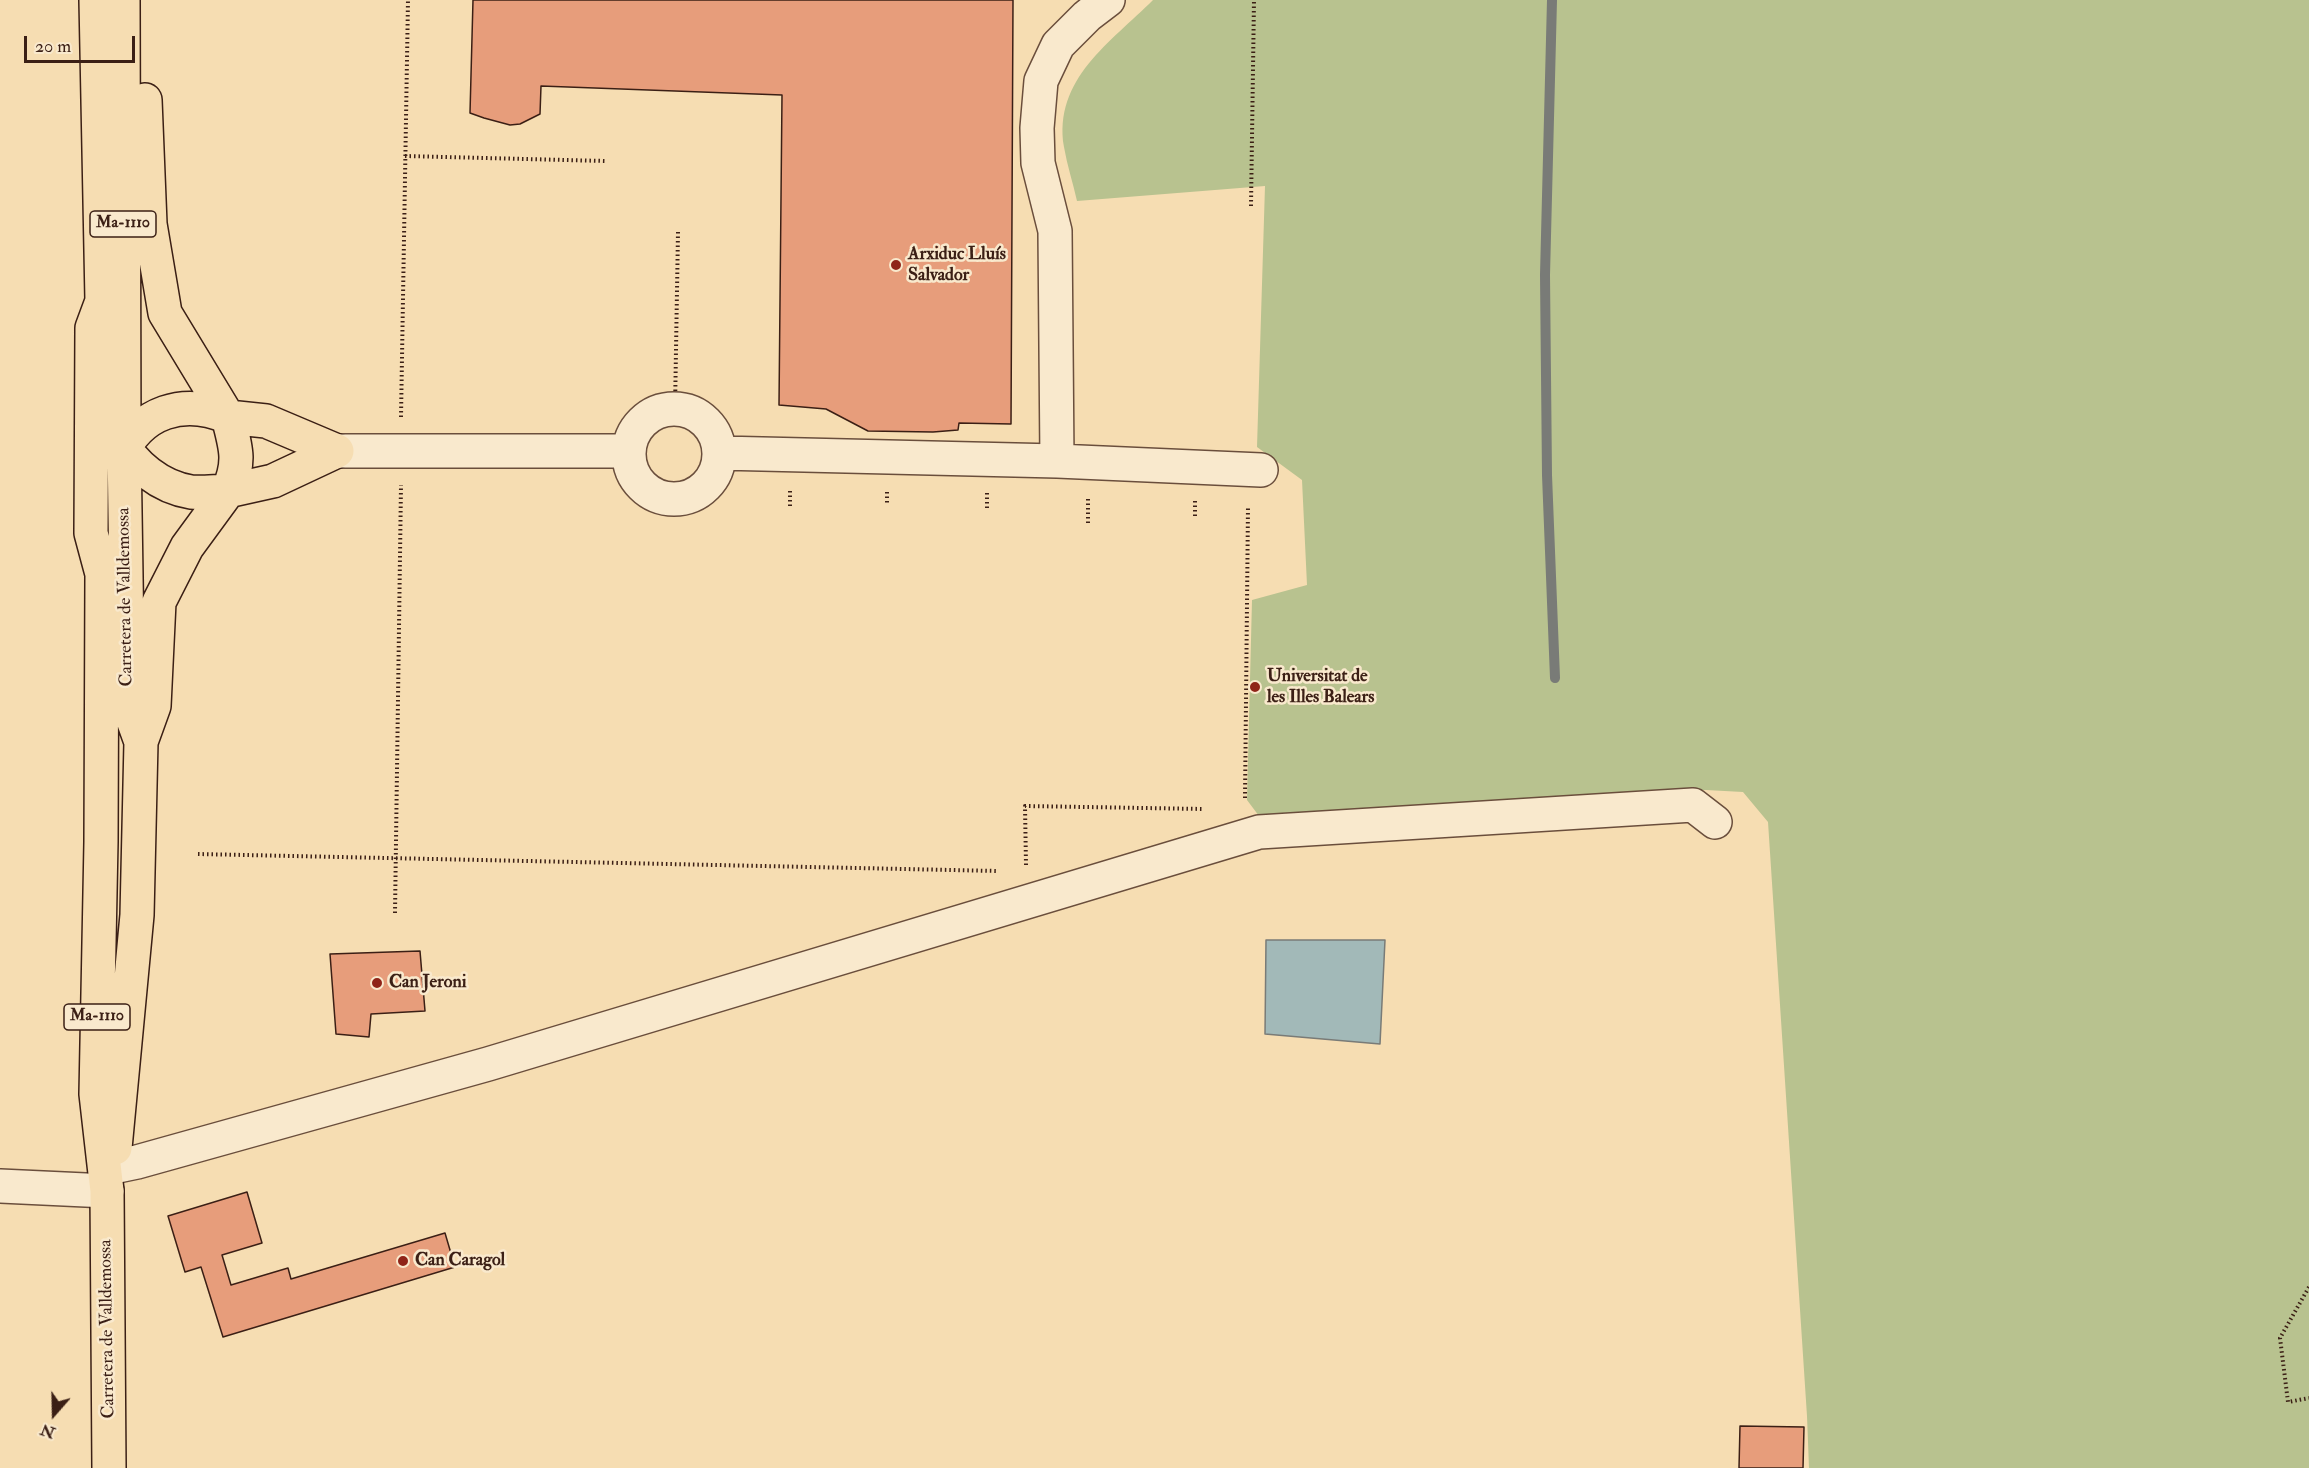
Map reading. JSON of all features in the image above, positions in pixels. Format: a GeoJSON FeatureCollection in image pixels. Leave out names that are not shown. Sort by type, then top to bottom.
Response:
{"type":"FeatureCollection","features":[{"type":"Feature","properties":{"kind":"main road","name":"Carretera de Valldemossa"},"geometry":{"type":"LineString","coordinates":[[96,0],[102,302],[92,328],[91,533],[102,574],[101,830],[96,1094],[110,1179]]}},
{"type":"Feature","properties":{"kind":"main road","name":"Carretera de Valldemossa"},"geometry":{"type":"LineString","coordinates":[[109,1468],[110,1179],[137,915],[141,742],[128,706],[124,447],[123,16]]}},
{"type":"Feature","properties":{"kind":"main road"},"geometry":{"type":"LineString","coordinates":[[123,16],[143,52],[150,224],[165,313],[228,417],[234,441],[237,470],[228,491],[187,547],[159,603],[154,706],[141,742]]}},
{"type":"Feature","properties":{"kind":"main road"},"geometry":{"type":"LineString","coordinates":[[102,302],[111,329],[110,420],[124,447],[139,466],[163,483],[191,492],[228,491],[273,481],[337,451]]}},
{"type":"Feature","properties":{"kind":"main road"},"geometry":{"type":"LineString","coordinates":[[102,574],[114,534],[111,478],[124,447],[141,425],[170,410],[208,409],[228,417],[266,421],[337,451]]}},
{"type":"Feature","properties":{"kind":"street"},"geometry":{"type":"LineString","coordinates":[[1057,461],[1055,231],[1038,163],[1037,128],[1041,81],[1058,45],[1087,16],[1108,0]]}},
{"type":"Feature","properties":{"kind":"street"},"geometry":{"type":"LineString","coordinates":[[675,409],[698,416],[710,426],[717,438],[720,453],[718,467],[712,480],[690,498],[675,500],[661,498],[648,492],[637,481],[630,467],[628,452],[632,436],[641,423],[653,414],[675,409]]}},
{"type":"Feature","properties":{"kind":"street"},"geometry":{"type":"LineString","coordinates":[[337,451],[628,452]]}},
{"type":"Feature","properties":{"kind":"street"},"geometry":{"type":"LineString","coordinates":[[720,453],[1057,461],[1255,470]]}},
{"type":"Feature","properties":{"kind":"street"},"geometry":{"type":"LineString","coordinates":[[0,1186],[110,1179],[138,1162],[500,1060],[1259,831],[1693,805],[1714,822]]}},
{"type":"Feature","properties":{"kind":"path"},"geometry":{"type":"LineString","coordinates":[[1251,206],[1254,0]]}},
{"type":"Feature","properties":{"kind":"path"},"geometry":{"type":"LineString","coordinates":[[404,156],[605,161]]}},
{"type":"Feature","properties":{"kind":"path"},"geometry":{"type":"LineString","coordinates":[[675,409],[678,232]]}},
{"type":"Feature","properties":{"kind":"path"},"geometry":{"type":"LineString","coordinates":[[1245,799],[1255,470]]}},
{"type":"Feature","properties":{"kind":"path"},"geometry":{"type":"LineString","coordinates":[[1026,872],[1025,806],[1210,810]]}},
{"type":"Feature","properties":{"kind":"path"},"geometry":{"type":"LineString","coordinates":[[198,854],[1002,871]]}},
{"type":"Feature","properties":{"kind":"path"},"geometry":{"type":"LineString","coordinates":[[2309,1287],[2280,1338],[2288,1402],[2309,1398]]}},
{"type":"Feature","properties":{"kind":"green space"},"geometry":{"type":"Polygon","coordinates":[[[1153,0],[2309,0],[2309,1468],[1809,1468],[1768,822],[1743,792],[1706,790],[1259,816],[1247,800],[1252,600],[1307,585],[1302,480],[1257,447],[1265,186],[1077,201],[1064,147],[1063,123],[1067,101],[1076,82],[1103,47],[1153,0]]]}},
{"type":"Feature","properties":{"kind":"water"},"geometry":{"type":"Polygon","coordinates":[[[1266,940],[1385,940],[1380,1044],[1265,1034],[1266,940]]]}},
{"type":"Feature","properties":{"kind":"building","name":"Arxiduc Lluís Salvador"},"geometry":{"type":"Polygon","coordinates":[[[473,0],[1013,0],[1011,424],[959,423],[958,430],[933,432],[868,431],[826,409],[779,405],[782,95],[541,86],[540,114],[520,124],[510,125],[484,118],[470,113],[473,0]]]}},
{"type":"Feature","properties":{"kind":"building","name":"Can Jeroni"},"geometry":{"type":"Polygon","coordinates":[[[420,951],[425,1011],[371,1014],[369,1037],[336,1034],[330,954],[420,951]]]}},
{"type":"Feature","properties":{"kind":"building","name":"Can Caragol"},"geometry":{"type":"Polygon","coordinates":[[[247,1192],[262,1243],[222,1255],[231,1285],[288,1268],[291,1279],[445,1233],[455,1267],[223,1337],[201,1267],[185,1272],[168,1216],[247,1192]]]}},
{"type":"Feature","properties":{"kind":"building"},"geometry":{"type":"Polygon","coordinates":[[[1740,1426],[1804,1427],[1803,1468],[1739,1468],[1740,1426]]]}},
{"type":"Feature","properties":{"kind":"waterway"},"geometry":{"type":"LineString","coordinates":[[1552,0],[1545,275],[1547,475],[1555,678]]}},
{"type":"Feature","properties":{"kind":"place","name":"Arxiduc Lluís Salvador"},"geometry":{"type":"Point","coordinates":[896,265]}},
{"type":"Feature","properties":{"kind":"place","name":"Universitat de les Illes Balears"},"geometry":{"type":"Point","coordinates":[1255,687]}},
{"type":"Feature","properties":{"kind":"place","name":"Can Jeroni"},"geometry":{"type":"Point","coordinates":[377,983]}},
{"type":"Feature","properties":{"kind":"place","name":"Can Caragol"},"geometry":{"type":"Point","coordinates":[403,1261]}}]}
